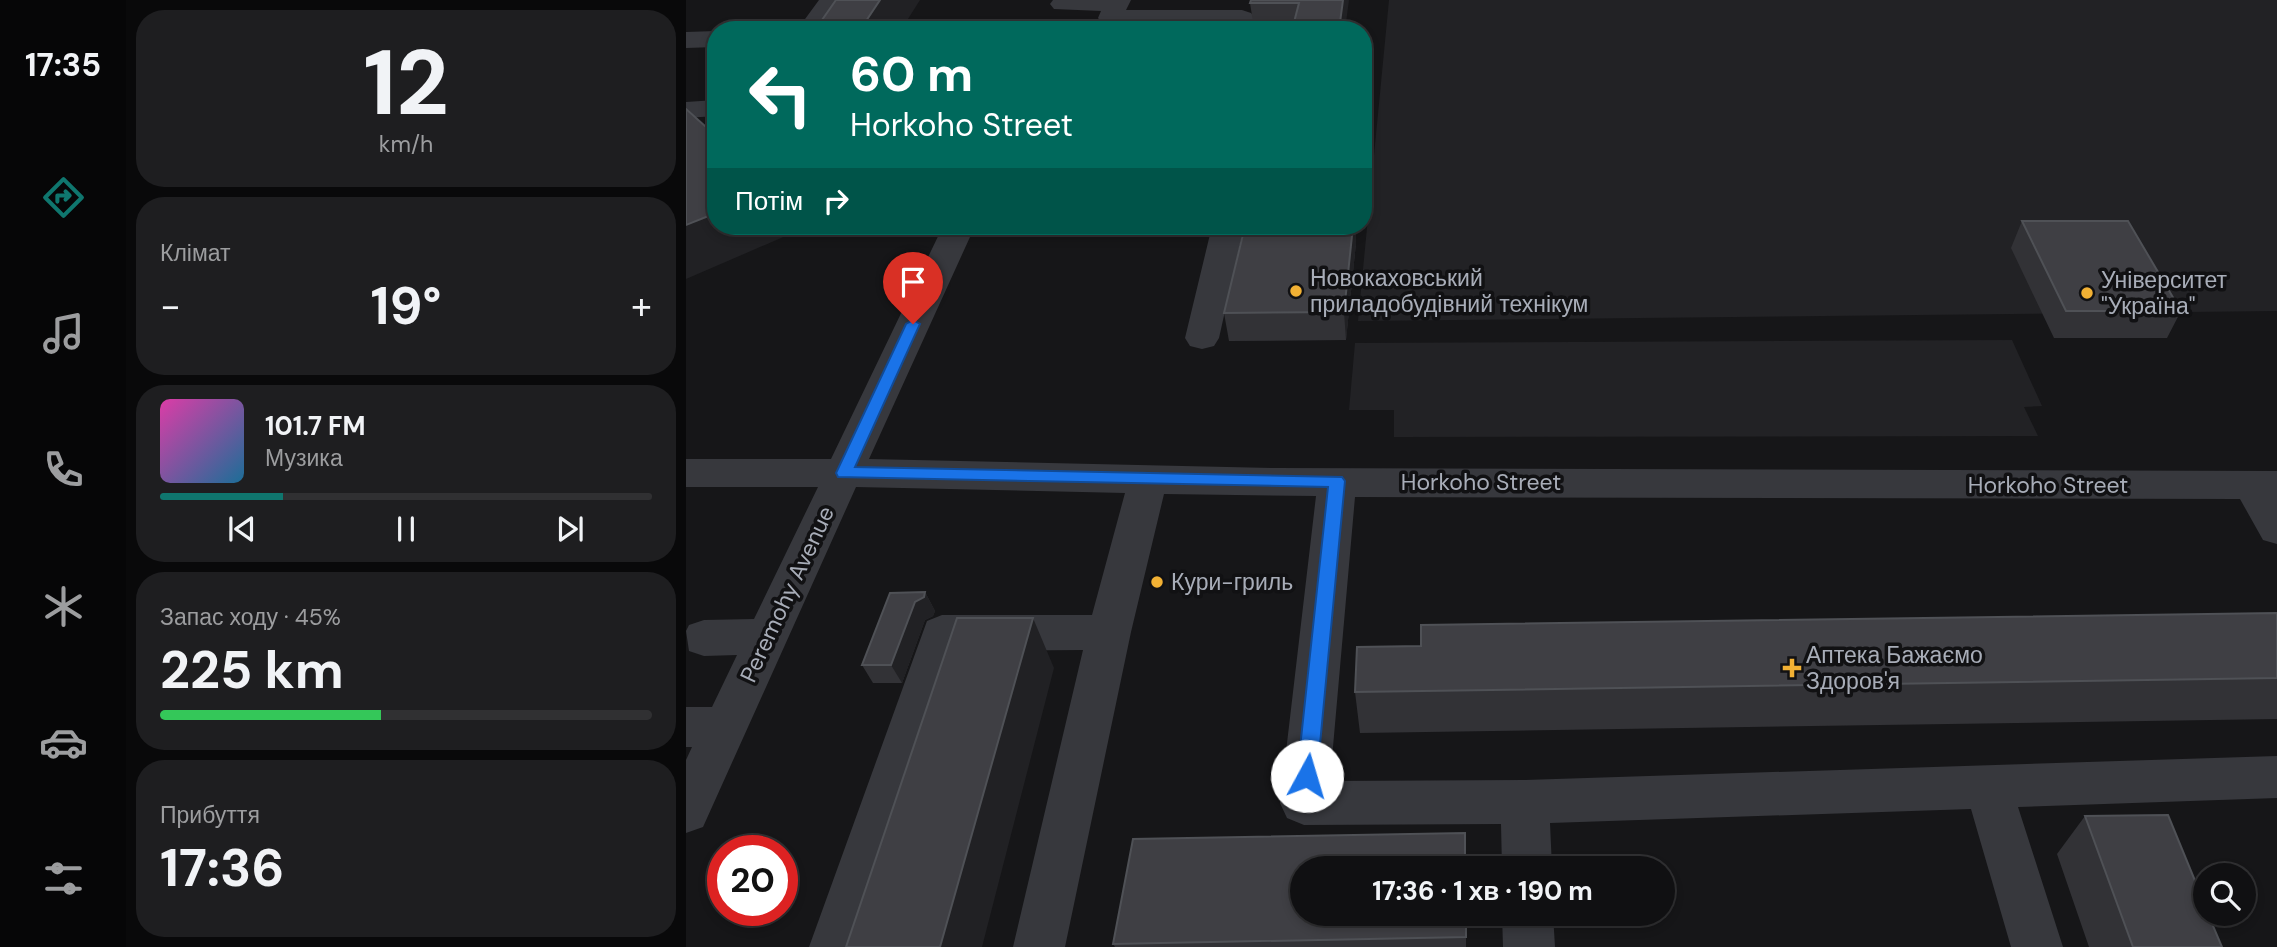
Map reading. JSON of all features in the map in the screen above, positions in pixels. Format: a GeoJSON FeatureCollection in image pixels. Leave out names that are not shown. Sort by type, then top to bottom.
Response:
{"type":"FeatureCollection","features":[{"type":"Feature","properties":{"kind":"street"},"geometry":{"type":"LineString","coordinates":[[817,21],[832,0]]}},
{"type":"Feature","properties":{"kind":"street"},"geometry":{"type":"LineString","coordinates":[[1055,21],[1064,2],[1117,1],[1111,18],[1246,16]]}},
{"type":"Feature","properties":{"kind":"street"},"geometry":{"type":"LineString","coordinates":[[686,40],[707,39]]}},
{"type":"Feature","properties":{"kind":"street"},"geometry":{"type":"LineString","coordinates":[[686,110],[707,109]]}},
{"type":"Feature","properties":{"kind":"street","name":"Peremohy Avenue"},"geometry":{"type":"LineString","coordinates":[[686,811],[706,727],[766,636],[955,235]]}},
{"type":"Feature","properties":{"kind":"street"},"geometry":{"type":"LineString","coordinates":[[1202,338],[1226,235]]}},
{"type":"Feature","properties":{"kind":"street","name":"Horkoho Street"},"geometry":{"type":"LineString","coordinates":[[686,474],[844,473],[1337,481],[2264,485]]}},
{"type":"Feature","properties":{"kind":"street"},"geometry":{"type":"LineString","coordinates":[[1039,947],[1109,632],[1148,479]]}},
{"type":"Feature","properties":{"kind":"street"},"geometry":{"type":"LineString","coordinates":[[1337,481],[1304,803],[1525,802],[2277,777]]}},
{"type":"Feature","properties":{"kind":"street"},"geometry":{"type":"LineString","coordinates":[[2264,485],[2277,529]]}},
{"type":"Feature","properties":{"kind":"street"},"geometry":{"type":"LineString","coordinates":[[835,947],[942,633],[1109,632]]}},
{"type":"Feature","properties":{"kind":"street"},"geometry":{"type":"LineString","coordinates":[[704,638],[766,636]]}},
{"type":"Feature","properties":{"kind":"street"},"geometry":{"type":"LineString","coordinates":[[1988,786],[2037,947]]}},
{"type":"Feature","properties":{"kind":"street"},"geometry":{"type":"LineString","coordinates":[[1525,802],[1527,856]]}},
{"type":"Feature","properties":{"kind":"street"},"geometry":{"type":"LineString","coordinates":[[1528,926],[1529,947]]}},
{"type":"Feature","properties":{"kind":"shaded area"},"geometry":{"type":"Polygon","coordinates":[[[1389,0],[2277,0],[2277,311],[1358,321],[1366,235],[1372,235],[1372,176],[1389,0]]]}},
{"type":"Feature","properties":{"kind":"shaded area"},"geometry":{"type":"Polygon","coordinates":[[[2012,340],[2042,406],[2024,407],[2038,436],[1394,437],[1394,410],[1349,410],[1355,343],[2012,340]]]}},
{"type":"Feature","properties":{"kind":"building"},"geometry":{"type":"Polygon","coordinates":[[[836,0],[880,0],[866,21],[821,21],[836,0]]]}},
{"type":"Feature","properties":{"kind":"building"},"geometry":{"type":"Polygon","coordinates":[[[1251,0],[1343,0],[1340,21],[1294,21],[1299,3],[1250,3],[1251,0]]]}},
{"type":"Feature","properties":{"kind":"building"},"geometry":{"type":"Polygon","coordinates":[[[686,109],[707,128],[707,217],[686,225],[686,109]]]}},
{"type":"Feature","properties":{"kind":"building"},"geometry":{"type":"Polygon","coordinates":[[[2022,221],[2128,221],[2181,311],[2066,311],[2022,221]]]}},
{"type":"Feature","properties":{"kind":"building","name":"Новокаховський приладобудівний технікум"},"geometry":{"type":"Polygon","coordinates":[[[1243,235],[1352,235],[1344,312],[1224,313],[1243,235]]]}},
{"type":"Feature","properties":{"kind":"building"},"geometry":{"type":"Polygon","coordinates":[[[925,592],[924,597],[915,602],[891,665],[862,665],[890,593],[925,592]]]}},
{"type":"Feature","properties":{"kind":"building"},"geometry":{"type":"Polygon","coordinates":[[[2277,613],[2277,678],[1355,692],[1357,647],[1421,646],[1421,625],[2277,613]]]}},
{"type":"Feature","properties":{"kind":"building"},"geometry":{"type":"Polygon","coordinates":[[[957,618],[1033,618],[940,947],[846,947],[957,618]]]}},
{"type":"Feature","properties":{"kind":"building"},"geometry":{"type":"Polygon","coordinates":[[[2168,815],[2193,876],[2193,926],[2213,926],[2222,947],[2133,947],[2085,816],[2168,815]]]}},
{"type":"Feature","properties":{"kind":"building"},"geometry":{"type":"Polygon","coordinates":[[[1465,833],[1465,856],[1290,856],[1290,926],[1466,926],[1466,937],[1113,944],[1133,839],[1465,833]]]}},
{"type":"Feature","properties":{"kind":"place","name":"Новокаховський приладобудівний технікум"},"geometry":{"type":"Point","coordinates":[1296,291]}},
{"type":"Feature","properties":{"kind":"place","name":"Університет \"Україна\""},"geometry":{"type":"Point","coordinates":[2087,293]}},
{"type":"Feature","properties":{"kind":"place","name":"Кури-гриль"},"geometry":{"type":"Point","coordinates":[1157,582]}},
{"type":"Feature","properties":{"kind":"place","name":"Аптека Бажаємо Здоров'я"},"geometry":{"type":"Point","coordinates":[1792,668]}},
{"type":"Feature","properties":{"kind":"route"},"geometry":{"type":"LineString","coordinates":[[913,324],[844,473],[1337,481],[1307,776]]}}]}
